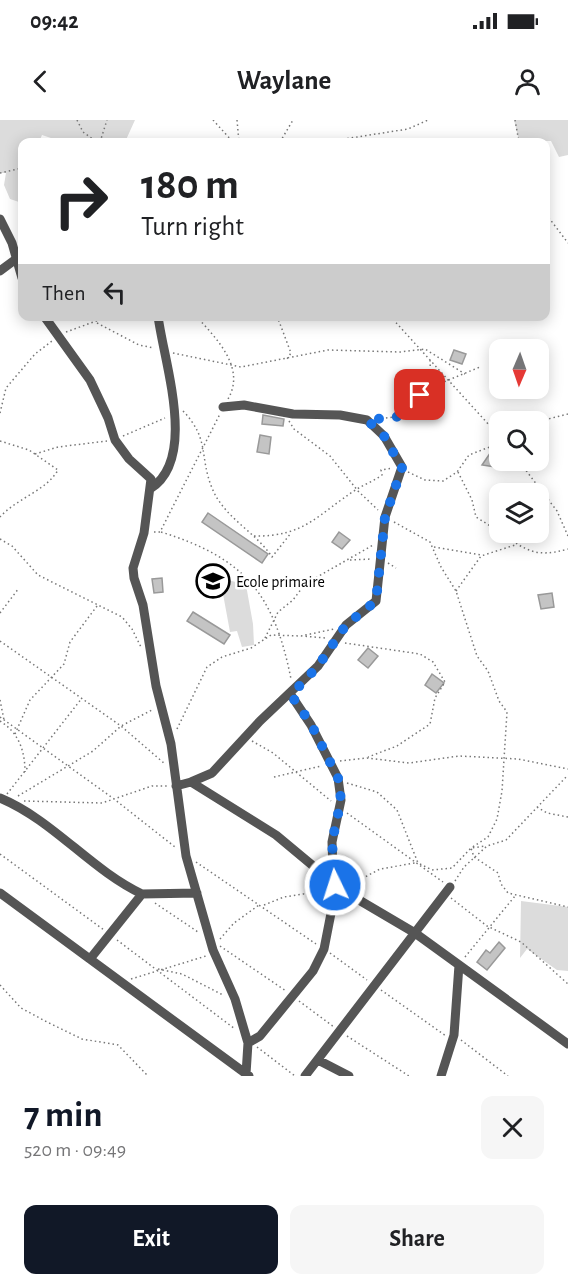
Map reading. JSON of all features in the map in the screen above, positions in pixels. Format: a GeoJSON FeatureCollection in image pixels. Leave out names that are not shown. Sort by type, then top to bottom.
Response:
{"type":"FeatureCollection","features":[{"type":"Feature","properties":{"kind":"street"},"geometry":{"type":"LineString","coordinates":[[0,219],[18,265]]}},
{"type":"Feature","properties":{"kind":"street"},"geometry":{"type":"LineString","coordinates":[[0,271],[16,259]]}},
{"type":"Feature","properties":{"kind":"street"},"geometry":{"type":"LineString","coordinates":[[47,321],[90,380],[108,418],[115,440],[151,479],[144,532],[133,568],[143,605],[160,705],[171,744],[186,856],[213,951],[235,999],[248,1043],[248,1075]]}},
{"type":"Feature","properties":{"kind":"street"},"geometry":{"type":"LineString","coordinates":[[150,489],[162,482],[176,441],[174,402],[159,321]]}},
{"type":"Feature","properties":{"kind":"street"},"geometry":{"type":"LineString","coordinates":[[176,786],[212,773],[260,721],[291,695],[318,666],[346,625],[376,601],[385,517],[402,468],[384,436],[367,420],[340,415],[284,412],[244,405],[223,407]]}},
{"type":"Feature","properties":{"kind":"street"},"geometry":{"type":"LineString","coordinates":[[248,1043],[260,1036],[313,971],[324,949],[334,898],[339,887],[332,842],[340,807],[338,778],[291,695]]}},
{"type":"Feature","properties":{"kind":"street"},"geometry":{"type":"LineString","coordinates":[[191,782],[276,835],[339,887],[415,933],[568,1044]]}},
{"type":"Feature","properties":{"kind":"street"},"geometry":{"type":"LineString","coordinates":[[4,799],[68,840],[129,888],[142,894],[197,893]]}},
{"type":"Feature","properties":{"kind":"street"},"geometry":{"type":"LineString","coordinates":[[305,1076],[448,890]]}},
{"type":"Feature","properties":{"kind":"street"},"geometry":{"type":"LineString","coordinates":[[0,893],[248,1075]]}},
{"type":"Feature","properties":{"kind":"street"},"geometry":{"type":"LineString","coordinates":[[90,959],[142,894]]}},
{"type":"Feature","properties":{"kind":"street"},"geometry":{"type":"LineString","coordinates":[[441,1076],[453,1038],[459,965]]}},
{"type":"Feature","properties":{"kind":"street"},"geometry":{"type":"LineString","coordinates":[[318,1060],[349,1076]]}},
{"type":"Feature","properties":{"kind":"path"},"geometry":{"type":"LineString","coordinates":[[77,120],[83,132],[92,138]]}},
{"type":"Feature","properties":{"kind":"path"},"geometry":{"type":"LineString","coordinates":[[99,138],[108,120]]}},
{"type":"Feature","properties":{"kind":"path"},"geometry":{"type":"LineString","coordinates":[[213,120],[229,138]]}},
{"type":"Feature","properties":{"kind":"path"},"geometry":{"type":"LineString","coordinates":[[237,120],[239,138]]}},
{"type":"Feature","properties":{"kind":"path"},"geometry":{"type":"LineString","coordinates":[[282,138],[293,120]]}},
{"type":"Feature","properties":{"kind":"path"},"geometry":{"type":"LineString","coordinates":[[351,138],[408,129],[428,120]]}},
{"type":"Feature","properties":{"kind":"path"},"geometry":{"type":"LineString","coordinates":[[515,120],[518,138]]}},
{"type":"Feature","properties":{"kind":"path"},"geometry":{"type":"LineString","coordinates":[[0,172],[18,169]]}},
{"type":"Feature","properties":{"kind":"path"},"geometry":{"type":"LineString","coordinates":[[550,219],[568,243]]}},
{"type":"Feature","properties":{"kind":"path"},"geometry":{"type":"LineString","coordinates":[[0,413],[6,388],[35,354],[58,337],[101,321]]}},
{"type":"Feature","properties":{"kind":"path"},"geometry":{"type":"LineString","coordinates":[[160,532],[234,387],[233,366],[216,338],[201,321]]}},
{"type":"Feature","properties":{"kind":"path"},"geometry":{"type":"LineString","coordinates":[[280,321],[291,353],[286,359]]}},
{"type":"Feature","properties":{"kind":"path"},"geometry":{"type":"LineString","coordinates":[[394,321],[489,427]]}},
{"type":"Feature","properties":{"kind":"path"},"geometry":{"type":"LineString","coordinates":[[97,323],[139,345],[233,366],[241,367],[328,350],[425,349],[465,374]]}},
{"type":"Feature","properties":{"kind":"path"},"geometry":{"type":"LineString","coordinates":[[430,360],[430,388]]}},
{"type":"Feature","properties":{"kind":"path"},"geometry":{"type":"LineString","coordinates":[[367,420],[403,416],[420,395],[430,388],[480,367]]}},
{"type":"Feature","properties":{"kind":"path"},"geometry":{"type":"LineString","coordinates":[[174,402],[196,424],[204,449],[212,490],[237,523],[264,544],[272,557],[292,533],[304,523],[322,517],[356,490],[382,475],[381,470],[402,468],[417,478],[443,481],[457,472],[469,455],[489,447]]}},
{"type":"Feature","properties":{"kind":"path"},"geometry":{"type":"LineString","coordinates":[[284,412],[294,429],[330,456],[356,490],[385,517],[429,542],[433,547],[441,567],[456,591],[477,656],[488,671],[499,701],[507,712],[497,819],[488,837],[471,848],[452,868],[432,870],[418,863],[380,869],[339,887]]}},
{"type":"Feature","properties":{"kind":"path"},"geometry":{"type":"LineString","coordinates":[[549,419],[568,414]]}},
{"type":"Feature","properties":{"kind":"path"},"geometry":{"type":"LineString","coordinates":[[0,441],[28,450],[58,470],[52,480],[19,500],[0,517]]}},
{"type":"Feature","properties":{"kind":"path"},"geometry":{"type":"LineString","coordinates":[[526,471],[557,511],[568,536]]}},
{"type":"Feature","properties":{"kind":"path"},"geometry":{"type":"LineString","coordinates":[[457,472],[472,500],[476,517],[489,525]]}},
{"type":"Feature","properties":{"kind":"path"},"geometry":{"type":"LineString","coordinates":[[144,532],[160,532],[197,544],[223,558],[254,586],[276,621],[281,634],[292,686],[291,695]]}},
{"type":"Feature","properties":{"kind":"path"},"geometry":{"type":"LineString","coordinates":[[254,536],[279,536],[292,533]]}},
{"type":"Feature","properties":{"kind":"path"},"geometry":{"type":"LineString","coordinates":[[264,639],[276,621],[282,606],[293,600],[305,584],[365,552],[384,537]]}},
{"type":"Feature","properties":{"kind":"path"},"geometry":{"type":"LineString","coordinates":[[0,539],[12,546],[38,575],[122,617],[132,629],[143,651]]}},
{"type":"Feature","properties":{"kind":"path"},"geometry":{"type":"LineString","coordinates":[[456,591],[477,561],[484,555],[515,544],[541,555],[568,549]]}},
{"type":"Feature","properties":{"kind":"path"},"geometry":{"type":"LineString","coordinates":[[433,547],[484,555]]}},
{"type":"Feature","properties":{"kind":"path"},"geometry":{"type":"LineString","coordinates":[[0,613],[19,588]]}},
{"type":"Feature","properties":{"kind":"path"},"geometry":{"type":"LineString","coordinates":[[15,734],[30,700],[64,664],[69,642],[98,604]]}},
{"type":"Feature","properties":{"kind":"path"},"geometry":{"type":"LineString","coordinates":[[301,636],[346,625]]}},
{"type":"Feature","properties":{"kind":"path"},"geometry":{"type":"LineString","coordinates":[[171,744],[207,667],[222,657],[250,648],[264,639],[281,634],[334,640],[420,654],[434,662],[445,682],[435,698],[430,724],[397,746],[367,758],[331,763],[274,777]]}},
{"type":"Feature","properties":{"kind":"path"},"geometry":{"type":"LineString","coordinates":[[0,641],[121,726],[173,770]]}},
{"type":"Feature","properties":{"kind":"path"},"geometry":{"type":"LineString","coordinates":[[4,799],[82,698]]}},
{"type":"Feature","properties":{"kind":"path"},"geometry":{"type":"LineString","coordinates":[[0,700],[4,723]]}},
{"type":"Feature","properties":{"kind":"path"},"geometry":{"type":"LineString","coordinates":[[4,799],[93,751],[121,726],[160,705]]}},
{"type":"Feature","properties":{"kind":"path"},"geometry":{"type":"LineString","coordinates":[[0,719],[15,734],[23,750],[25,773]]}},
{"type":"Feature","properties":{"kind":"path"},"geometry":{"type":"LineString","coordinates":[[0,719],[114,799],[186,856],[262,905],[508,1076]]}},
{"type":"Feature","properties":{"kind":"path"},"geometry":{"type":"LineString","coordinates":[[246,738],[273,753],[340,807],[418,863],[436,877],[448,890],[453,900],[489,928],[521,942],[568,984]]}},
{"type":"Feature","properties":{"kind":"path"},"geometry":{"type":"LineString","coordinates":[[367,758],[409,763],[459,756],[504,758],[568,769]]}},
{"type":"Feature","properties":{"kind":"path"},"geometry":{"type":"LineString","coordinates":[[471,848],[506,840],[568,775]]}},
{"type":"Feature","properties":{"kind":"path"},"geometry":{"type":"LineString","coordinates":[[338,778],[377,792],[397,810],[418,863]]}},
{"type":"Feature","properties":{"kind":"path"},"geometry":{"type":"LineString","coordinates":[[4,799],[102,803],[152,786],[176,786]]}},
{"type":"Feature","properties":{"kind":"path"},"geometry":{"type":"LineString","coordinates":[[537,806],[547,813],[568,817]]}},
{"type":"Feature","properties":{"kind":"path"},"geometry":{"type":"LineString","coordinates":[[448,890],[474,857],[487,846]]}},
{"type":"Feature","properties":{"kind":"path"},"geometry":{"type":"LineString","coordinates":[[471,848],[474,857],[498,873],[508,893],[568,907]]}},
{"type":"Feature","properties":{"kind":"path"},"geometry":{"type":"LineString","coordinates":[[0,854],[157,969],[248,1043],[295,1076]]}},
{"type":"Feature","properties":{"kind":"path"},"geometry":{"type":"LineString","coordinates":[[432,870],[448,890]]}},
{"type":"Feature","properties":{"kind":"path"},"geometry":{"type":"LineString","coordinates":[[142,894],[211,940]]}},
{"type":"Feature","properties":{"kind":"path"},"geometry":{"type":"LineString","coordinates":[[334,898],[303,894],[284,897],[262,905],[234,923],[216,944],[339,1031],[409,1076]]}},
{"type":"Feature","properties":{"kind":"path"},"geometry":{"type":"LineString","coordinates":[[459,965],[516,895]]}},
{"type":"Feature","properties":{"kind":"path"},"geometry":{"type":"LineString","coordinates":[[121,982],[157,969],[204,957],[213,951]]}},
{"type":"Feature","properties":{"kind":"path"},"geometry":{"type":"LineString","coordinates":[[157,969],[182,974],[235,999]]}},
{"type":"Feature","properties":{"kind":"path"},"geometry":{"type":"LineString","coordinates":[[0,985],[21,1008],[56,1026],[82,1039],[118,1045],[148,1076]]}},
{"type":"Feature","properties":{"kind":"shaded area"},"geometry":{"type":"Polygon","coordinates":[[[0,120],[135,120],[127,138],[51,138],[42,135],[41,138],[18,138],[18,202],[10,199],[4,185],[6,173],[0,173],[0,120]]]}},
{"type":"Feature","properties":{"kind":"shaded area"},"geometry":{"type":"Polygon","coordinates":[[[514,120],[568,120],[568,155],[559,157],[550,138],[518,138],[514,120]]]}},
{"type":"Feature","properties":{"kind":"shaded area"},"geometry":{"type":"Polygon","coordinates":[[[232,581],[246,585],[254,645],[242,647],[237,631],[230,632],[221,583],[232,581]]]}},
{"type":"Feature","properties":{"kind":"shaded area"},"geometry":{"type":"Polygon","coordinates":[[[521,901],[568,907],[568,971],[557,970],[527,949],[520,958],[521,901]]]}},
{"type":"Feature","properties":{"kind":"building"},"geometry":{"type":"Polygon","coordinates":[[[454,350],[466,354],[462,364],[450,360],[454,350]]]}},
{"type":"Feature","properties":{"kind":"building"},"geometry":{"type":"Polygon","coordinates":[[[263,415],[284,419],[283,426],[262,424],[263,415]]]}},
{"type":"Feature","properties":{"kind":"building"},"geometry":{"type":"Polygon","coordinates":[[[260,435],[271,437],[269,454],[257,452],[260,435]]]}},
{"type":"Feature","properties":{"kind":"building"},"geometry":{"type":"Polygon","coordinates":[[[489,455],[489,466],[482,465],[489,455]]]}},
{"type":"Feature","properties":{"kind":"building"},"geometry":{"type":"Polygon","coordinates":[[[208,513],[268,554],[262,563],[202,522],[208,513]]]}},
{"type":"Feature","properties":{"kind":"building"},"geometry":{"type":"Polygon","coordinates":[[[339,532],[350,540],[342,549],[332,542],[339,532]]]}},
{"type":"Feature","properties":{"kind":"building"},"geometry":{"type":"Polygon","coordinates":[[[162,578],[163,592],[154,593],[152,579],[162,578]]]}},
{"type":"Feature","properties":{"kind":"building"},"geometry":{"type":"Polygon","coordinates":[[[552,593],[554,607],[541,609],[538,595],[552,593]]]}},
{"type":"Feature","properties":{"kind":"building"},"geometry":{"type":"Polygon","coordinates":[[[193,612],[230,635],[224,644],[187,621],[193,612]]]}},
{"type":"Feature","properties":{"kind":"building"},"geometry":{"type":"Polygon","coordinates":[[[368,648],[378,656],[368,668],[358,660],[368,648]]]}},
{"type":"Feature","properties":{"kind":"building"},"geometry":{"type":"Polygon","coordinates":[[[432,674],[444,683],[436,693],[425,685],[432,674]]]}},
{"type":"Feature","properties":{"kind":"building"},"geometry":{"type":"Polygon","coordinates":[[[499,942],[505,948],[487,970],[477,962],[486,950],[490,953],[499,942]]]}},
{"type":"Feature","properties":{"kind":"place","name":"Ecole primaire"},"geometry":{"type":"Point","coordinates":[213,581]}},
{"type":"Feature","properties":{"kind":"route"},"geometry":{"type":"LineString","coordinates":[[335,885],[332,842],[341,800],[338,778],[314,735],[311,724],[291,695],[318,666],[346,625],[376,601],[379,593],[385,517],[402,468],[384,436],[367,420],[399,418],[420,395]]}}]}
